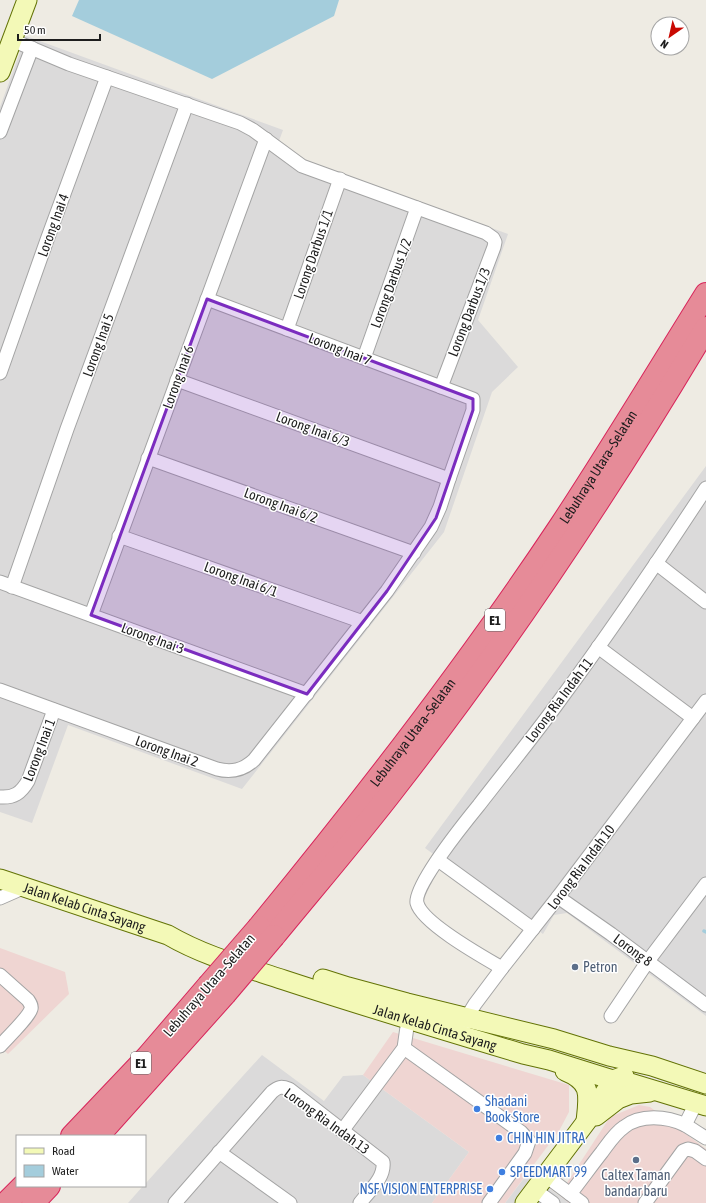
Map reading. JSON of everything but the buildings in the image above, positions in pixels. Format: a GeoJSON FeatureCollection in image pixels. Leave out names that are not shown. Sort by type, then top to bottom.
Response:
{"type":"FeatureCollection","features":[{"type":"Feature","properties":{"kind":"highway","name":"Lebuhraya Utara–Selatan"},"geometry":{"type":"LineString","coordinates":[[266,932],[497,617],[560,526],[622,431],[706,294]]}},
{"type":"Feature","properties":{"kind":"highway","name":"Lebuhraya Utara–Selatan"},"geometry":{"type":"LineString","coordinates":[[99,1135],[266,932],[397,786],[442,726],[578,532],[641,435],[706,328]]}},
{"type":"Feature","properties":{"kind":"highway","name":"Lebuhraya Utara–Selatan"},"geometry":{"type":"LineString","coordinates":[[73,1135],[148,1056],[217,990]]}},
{"type":"Feature","properties":{"kind":"highway"},"geometry":{"type":"LineString","coordinates":[[6,1203],[22,1187]]}},
{"type":"Feature","properties":{"kind":"highway"},"geometry":{"type":"LineString","coordinates":[[33,1203],[49,1187]]}},
{"type":"Feature","properties":{"kind":"main road"},"geometry":{"type":"LineString","coordinates":[[0,72],[27,0]]}},
{"type":"Feature","properties":{"kind":"main road","name":"Jalan Kelab Cinta Sayang"},"geometry":{"type":"LineString","coordinates":[[0,879],[168,935],[186,945],[220,958],[350,1002],[523,1054],[549,1060],[613,1080],[627,1082],[701,1104]]}},
{"type":"Feature","properties":{"kind":"main road","name":"Jalan Kelab Cinta Sayang"},"geometry":{"type":"LineString","coordinates":[[168,935],[188,937],[348,987],[554,1039],[609,1056],[648,1065],[706,1084]]}},
{"type":"Feature","properties":{"kind":"main road"},"geometry":{"type":"LineString","coordinates":[[609,1056],[613,1080]]}},
{"type":"Feature","properties":{"kind":"main road"},"geometry":{"type":"LineString","coordinates":[[549,1060],[558,1068],[577,1076],[584,1083],[588,1094],[586,1122]]}},
{"type":"Feature","properties":{"kind":"main road"},"geometry":{"type":"LineString","coordinates":[[535,1190],[586,1122],[613,1080],[648,1065]]}},
{"type":"Feature","properties":{"kind":"main road"},"geometry":{"type":"LineString","coordinates":[[586,1122],[618,1099],[630,1094],[658,1091]]}},
{"type":"Feature","properties":{"kind":"street"},"geometry":{"type":"LineString","coordinates":[[12,40],[69,64],[247,126],[302,166],[417,208]]}},
{"type":"Feature","properties":{"kind":"street"},"geometry":{"type":"LineString","coordinates":[[0,132],[32,48]]}},
{"type":"Feature","properties":{"kind":"street","name":"Lorong Inai 4"},"geometry":{"type":"LineString","coordinates":[[0,373],[107,77]]}},
{"type":"Feature","properties":{"kind":"street","name":"Lorong Inai 5"},"geometry":{"type":"LineString","coordinates":[[6,584],[70,421],[187,104]]}},
{"type":"Feature","properties":{"kind":"street","name":"Lorong Inai 6"},"geometry":{"type":"LineString","coordinates":[[91,615],[266,139]]}},
{"type":"Feature","properties":{"kind":"street","name":"Lorong Darbus 1/1"},"geometry":{"type":"LineString","coordinates":[[287,329],[340,179]]}},
{"type":"Feature","properties":{"kind":"street","name":"Lorong Darbus 1/3"},"geometry":{"type":"LineString","coordinates":[[417,208],[486,233],[493,238],[495,242],[441,387]]}},
{"type":"Feature","properties":{"kind":"street","name":"Lorong Darbus 1/2"},"geometry":{"type":"LineString","coordinates":[[364,358],[417,208]]}},
{"type":"Feature","properties":{"kind":"street","name":"Lorong Inai 7"},"geometry":{"type":"LineString","coordinates":[[207,299],[473,398]]}},
{"type":"Feature","properties":{"kind":"street","name":"Lorong Inai 6/3"},"geometry":{"type":"LineString","coordinates":[[177,380],[449,479]]}},
{"type":"Feature","properties":{"kind":"street","name":"Lorong Inai 2"},"geometry":{"type":"LineString","coordinates":[[0,690],[217,769],[230,772],[248,766],[363,622],[414,553],[436,518],[473,410],[473,398]]}},
{"type":"Feature","properties":{"kind":"street","name":"Lorong Inai 6/2"},"geometry":{"type":"LineString","coordinates":[[148,458],[414,553]]}},
{"type":"Feature","properties":{"kind":"street","name":"Lorong Ria Indah 11"},"geometry":{"type":"LineString","coordinates":[[502,968],[455,939],[428,920],[420,910],[417,902],[418,893],[438,860],[559,701],[598,647],[706,488]]}},
{"type":"Feature","properties":{"kind":"street","name":"Lorong Inai 6/1"},"geometry":{"type":"LineString","coordinates":[[119,536],[363,622]]}},
{"type":"Feature","properties":{"kind":"street"},"geometry":{"type":"LineString","coordinates":[[656,563],[706,602]]}},
{"type":"Feature","properties":{"kind":"street","name":"Lorong Inai 3"},"geometry":{"type":"LineString","coordinates":[[6,584],[307,694]]}},
{"type":"Feature","properties":{"kind":"street"},"geometry":{"type":"LineString","coordinates":[[598,647],[693,718]]}},
{"type":"Feature","properties":{"kind":"street","name":"Lorong Ria Indah 10"},"geometry":{"type":"LineString","coordinates":[[462,1035],[467,1017],[502,968],[558,897],[706,701]]}},
{"type":"Feature","properties":{"kind":"street","name":"Lorong Inai 1"},"geometry":{"type":"LineString","coordinates":[[0,797],[8,798],[17,795],[24,789],[54,710]]}},
{"type":"Feature","properties":{"kind":"street"},"geometry":{"type":"LineString","coordinates":[[438,860],[533,929]]}},
{"type":"Feature","properties":{"kind":"street"},"geometry":{"type":"LineString","coordinates":[[610,1016],[648,961],[706,884]]}},
{"type":"Feature","properties":{"kind":"street"},"geometry":{"type":"LineString","coordinates":[[0,898],[25,887]]}},
{"type":"Feature","properties":{"kind":"street","name":"Lorong 8"},"geometry":{"type":"LineString","coordinates":[[558,897],[648,961],[706,1005]]}},
{"type":"Feature","properties":{"kind":"street"},"geometry":{"type":"LineString","coordinates":[[0,975],[28,1000],[31,1004],[31,1009],[27,1016],[0,1046]]}},
{"type":"Feature","properties":{"kind":"street"},"geometry":{"type":"LineString","coordinates":[[342,1131],[404,1048],[408,1020]]}},
{"type":"Feature","properties":{"kind":"street"},"geometry":{"type":"LineString","coordinates":[[404,1048],[521,1132],[529,1141],[525,1153],[489,1203]]}},
{"type":"Feature","properties":{"kind":"street","name":"Lorong Ria Indah 13"},"geometry":{"type":"LineString","coordinates":[[175,1203],[272,1092],[280,1087],[284,1087],[289,1089],[383,1162],[384,1168],[382,1174],[360,1203]]}},
{"type":"Feature","properties":{"kind":"street"},"geometry":{"type":"LineString","coordinates":[[685,1125],[701,1104]]}},
{"type":"Feature","properties":{"kind":"street"},"geometry":{"type":"LineString","coordinates":[[570,1194],[614,1136],[624,1126],[634,1121],[644,1118],[657,1118],[685,1125],[706,1138]]}},
{"type":"Feature","properties":{"kind":"street"},"geometry":{"type":"LineString","coordinates":[[645,1203],[683,1152],[688,1149],[695,1151],[706,1159]]}},
{"type":"Feature","properties":{"kind":"street"},"geometry":{"type":"LineString","coordinates":[[219,1152],[290,1203]]}},
{"type":"Feature","properties":{"kind":"street"},"geometry":{"type":"LineString","coordinates":[[535,1190],[570,1194],[582,1203]]}},
{"type":"Feature","properties":{"kind":"street"},"geometry":{"type":"LineString","coordinates":[[535,1190],[553,1203]]}},
{"type":"Feature","properties":{"kind":"highlighted area"},"geometry":{"type":"Polygon","coordinates":[[[207,299],[473,399],[473,410],[436,518],[387,591],[307,694],[91,615],[207,299]]]}},
{"type":"Feature","properties":{"kind":"shaded area"},"geometry":{"type":"Polygon","coordinates":[[[26,36],[283,130],[276,149],[508,234],[478,320],[518,367],[492,392],[444,532],[242,789],[68,725],[32,823],[0,812],[0,107],[26,36]]]}},
{"type":"Feature","properties":{"kind":"shaded area"},"geometry":{"type":"Polygon","coordinates":[[[706,466],[706,1016],[567,913],[554,915],[543,934],[425,848],[706,466]]]}},
{"type":"Feature","properties":{"kind":"shaded area"},"geometry":{"type":"Polygon","coordinates":[[[0,948],[65,972],[69,994],[8,1054],[0,1047],[0,948]]]}},
{"type":"Feature","properties":{"kind":"shaded area"},"geometry":{"type":"Polygon","coordinates":[[[393,1032],[569,1085],[569,1112],[559,1131],[505,1203],[432,1203],[469,1152],[363,1075],[393,1032]]]}},
{"type":"Feature","properties":{"kind":"shaded area"},"geometry":{"type":"Polygon","coordinates":[[[262,1055],[324,1101],[343,1076],[363,1075],[469,1152],[432,1203],[128,1203],[142,1187],[146,1187],[146,1183],[262,1055]]]}},
{"type":"Feature","properties":{"kind":"shaded area"},"geometry":{"type":"Polygon","coordinates":[[[639,1105],[650,1107],[706,1149],[706,1203],[569,1203],[559,1195],[610,1117],[639,1105]]]}},
{"type":"Feature","properties":{"kind":"shaded area"},"geometry":{"type":"Polygon","coordinates":[[[528,1173],[569,1203],[505,1203],[528,1173]]]}},
{"type":"Feature","properties":{"kind":"water"},"geometry":{"type":"Polygon","coordinates":[[[79,0],[339,0],[334,16],[212,79],[72,16],[79,0]]]}},
{"type":"Feature","properties":{"kind":"place","name":"Petron"},"geometry":{"type":"Point","coordinates":[575,967]}},
{"type":"Feature","properties":{"kind":"place","name":"Shadani Book Store"},"geometry":{"type":"Point","coordinates":[477,1109]}},
{"type":"Feature","properties":{"kind":"place","name":"CHIN HIN JITRA"},"geometry":{"type":"Point","coordinates":[499,1138]}},
{"type":"Feature","properties":{"kind":"place","name":"Caltex Taman bandar baru"},"geometry":{"type":"Point","coordinates":[636,1160]}},
{"type":"Feature","properties":{"kind":"place","name":"SPEEDMART 99"},"geometry":{"type":"Point","coordinates":[502,1172]}},
{"type":"Feature","properties":{"kind":"place","name":"NSF VISION ENTERPRISE"},"geometry":{"type":"Point","coordinates":[490,1189]}}]}
